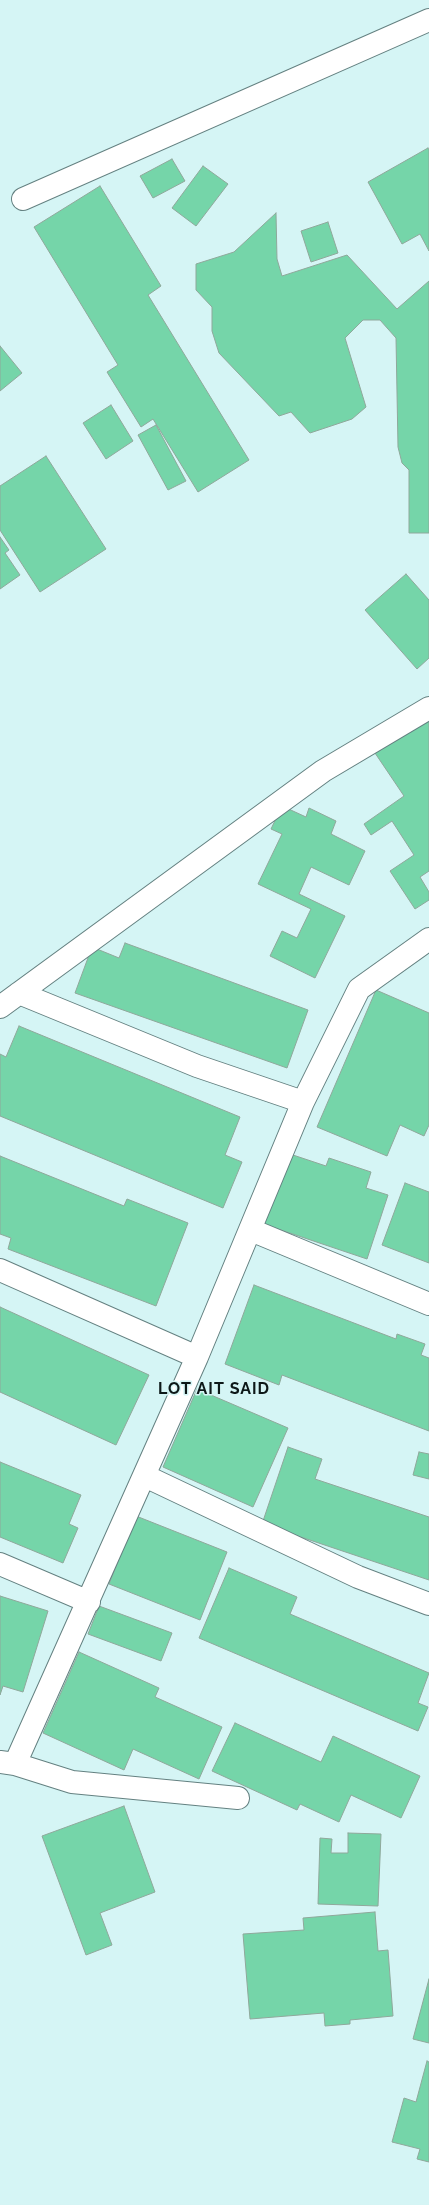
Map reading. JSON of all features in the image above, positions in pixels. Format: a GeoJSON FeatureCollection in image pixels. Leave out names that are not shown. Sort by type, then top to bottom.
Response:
{"type":"FeatureCollection","features":[{"type":"Feature","properties":{"kind":"street"},"geometry":{"type":"LineString","coordinates":[[23,199],[429,20]]}},
{"type":"Feature","properties":{"kind":"street"},"geometry":{"type":"LineString","coordinates":[[0,1007],[323,771],[429,708]]}},
{"type":"Feature","properties":{"kind":"street"},"geometry":{"type":"LineString","coordinates":[[238,1798],[72,1782],[8,1763],[89,1602],[197,1357],[303,1102],[359,989],[429,939]]}},
{"type":"Feature","properties":{"kind":"street"},"geometry":{"type":"LineString","coordinates":[[19,993],[197,1066],[303,1102]]}},
{"type":"Feature","properties":{"kind":"street"},"geometry":{"type":"LineString","coordinates":[[251,1230],[429,1304]]}},
{"type":"Feature","properties":{"kind":"street"},"geometry":{"type":"LineString","coordinates":[[0,1270],[197,1357]]}},
{"type":"Feature","properties":{"kind":"street"},"geometry":{"type":"LineString","coordinates":[[145,1476],[358,1576],[429,1604]]}},
{"type":"Feature","properties":{"kind":"street"},"geometry":{"type":"LineString","coordinates":[[0,1564],[89,1602]]}},
{"type":"Feature","properties":{"kind":"building"},"geometry":{"type":"Polygon","coordinates":[[[428,148],[429,251],[420,234],[402,244],[368,182],[428,148]]]}},
{"type":"Feature","properties":{"kind":"building"},"geometry":{"type":"Polygon","coordinates":[[[172,159],[185,181],[153,198],[140,176],[172,159]]]}},
{"type":"Feature","properties":{"kind":"building"},"geometry":{"type":"Polygon","coordinates":[[[203,166],[228,184],[196,226],[172,208],[203,166]]]}},
{"type":"Feature","properties":{"kind":"building"},"geometry":{"type":"Polygon","coordinates":[[[100,186],[161,286],[148,295],[249,460],[198,492],[153,419],[141,427],[107,372],[118,365],[34,227],[100,186]]]}},
{"type":"Feature","properties":{"kind":"building"},"geometry":{"type":"Polygon","coordinates":[[[276,213],[277,259],[282,276],[347,255],[397,309],[429,281],[429,533],[409,533],[409,470],[402,463],[398,447],[396,338],[380,320],[363,320],[345,338],[366,407],[352,419],[310,433],[291,412],[279,416],[219,353],[212,331],[212,307],[196,290],[196,264],[234,252],[276,213]]]}},
{"type":"Feature","properties":{"kind":"building"},"geometry":{"type":"Polygon","coordinates":[[[328,222],[338,253],[311,262],[301,231],[328,222]]]}},
{"type":"Feature","properties":{"kind":"building"},"geometry":{"type":"Polygon","coordinates":[[[0,346],[22,373],[0,391],[0,346]]]}},
{"type":"Feature","properties":{"kind":"building"},"geometry":{"type":"Polygon","coordinates":[[[111,405],[133,441],[106,459],[83,423],[111,405]]]}},
{"type":"Feature","properties":{"kind":"building"},"geometry":{"type":"Polygon","coordinates":[[[156,425],[186,481],[168,490],[138,435],[156,425]]]}},
{"type":"Feature","properties":{"kind":"building"},"geometry":{"type":"Polygon","coordinates":[[[46,456],[106,549],[40,592],[0,530],[0,486],[46,456]]]}},
{"type":"Feature","properties":{"kind":"building"},"geometry":{"type":"Polygon","coordinates":[[[0,537],[9,550],[5,553],[20,575],[0,589],[0,537]]]}},
{"type":"Feature","properties":{"kind":"building"},"geometry":{"type":"Polygon","coordinates":[[[406,574],[429,600],[429,658],[417,669],[365,610],[406,574]]]}},
{"type":"Feature","properties":{"kind":"building"},"geometry":{"type":"Polygon","coordinates":[[[429,718],[429,871],[420,877],[429,892],[429,900],[415,909],[390,871],[414,855],[392,821],[371,835],[364,824],[404,796],[375,753],[429,718]]]}},
{"type":"Feature","properties":{"kind":"building"},"geometry":{"type":"Polygon","coordinates":[[[282,806],[306,817],[309,808],[336,821],[331,834],[365,851],[349,885],[311,867],[299,894],[345,916],[315,978],[270,956],[282,931],[297,938],[311,909],[258,884],[282,834],[271,829],[282,806]]]}},
{"type":"Feature","properties":{"kind":"building"},"geometry":{"type":"Polygon","coordinates":[[[125,943],[308,1010],[287,1068],[75,993],[92,947],[119,958],[125,943]]]}},
{"type":"Feature","properties":{"kind":"building"},"geometry":{"type":"Polygon","coordinates":[[[376,990],[429,1013],[429,1125],[424,1136],[400,1125],[387,1156],[317,1127],[376,990]]]}},
{"type":"Feature","properties":{"kind":"building"},"geometry":{"type":"Polygon","coordinates":[[[19,1026],[240,1117],[225,1155],[242,1162],[223,1208],[0,1116],[0,1054],[6,1057],[19,1026]]]}},
{"type":"Feature","properties":{"kind":"building"},"geometry":{"type":"Polygon","coordinates":[[[284,1152],[326,1166],[329,1158],[371,1172],[366,1188],[388,1195],[367,1259],[260,1223],[284,1152]]]}},
{"type":"Feature","properties":{"kind":"building"},"geometry":{"type":"Polygon","coordinates":[[[0,1156],[124,1206],[127,1199],[188,1223],[156,1306],[8,1249],[11,1238],[0,1234],[0,1156]]]}},
{"type":"Feature","properties":{"kind":"building"},"geometry":{"type":"Polygon","coordinates":[[[405,1183],[429,1192],[429,1263],[382,1245],[405,1183]]]}},
{"type":"Feature","properties":{"kind":"building"},"geometry":{"type":"Polygon","coordinates":[[[254,1285],[396,1339],[397,1334],[425,1344],[421,1355],[429,1358],[429,1431],[282,1375],[279,1385],[225,1364],[254,1285]]]}},
{"type":"Feature","properties":{"kind":"building"},"geometry":{"type":"Polygon","coordinates":[[[0,1307],[149,1375],[116,1445],[0,1392],[0,1307]]]}},
{"type":"Feature","properties":{"kind":"building"},"geometry":{"type":"Polygon","coordinates":[[[197,1389],[288,1428],[253,1507],[163,1467],[197,1389]]]}},
{"type":"Feature","properties":{"kind":"building"},"geometry":{"type":"Polygon","coordinates":[[[288,1447],[322,1459],[315,1479],[429,1517],[429,1580],[262,1524],[288,1447]]]}},
{"type":"Feature","properties":{"kind":"building"},"geometry":{"type":"Polygon","coordinates":[[[419,1452],[429,1454],[429,1479],[413,1475],[419,1452]]]}},
{"type":"Feature","properties":{"kind":"building"},"geometry":{"type":"Polygon","coordinates":[[[0,1462],[81,1495],[69,1524],[78,1528],[63,1563],[0,1537],[0,1462]]]}},
{"type":"Feature","properties":{"kind":"building"},"geometry":{"type":"Polygon","coordinates":[[[136,1516],[227,1552],[200,1620],[109,1584],[136,1516]]]}},
{"type":"Feature","properties":{"kind":"building"},"geometry":{"type":"Polygon","coordinates":[[[229,1568],[297,1597],[290,1614],[429,1673],[418,1703],[428,1707],[418,1731],[199,1638],[229,1568]]]}},
{"type":"Feature","properties":{"kind":"building"},"geometry":{"type":"Polygon","coordinates":[[[0,1596],[48,1611],[23,1692],[3,1686],[0,1695],[0,1596]]]}},
{"type":"Feature","properties":{"kind":"building"},"geometry":{"type":"Polygon","coordinates":[[[99,1606],[172,1633],[161,1661],[88,1634],[99,1606]]]}},
{"type":"Feature","properties":{"kind":"building"},"geometry":{"type":"Polygon","coordinates":[[[79,1652],[159,1688],[155,1697],[222,1727],[199,1779],[133,1749],[124,1770],[43,1733],[79,1652]]]}},
{"type":"Feature","properties":{"kind":"building"},"geometry":{"type":"Polygon","coordinates":[[[235,1723],[321,1762],[333,1736],[420,1776],[401,1818],[351,1795],[339,1822],[300,1804],[297,1810],[212,1771],[235,1723]]]}},
{"type":"Feature","properties":{"kind":"building"},"geometry":{"type":"Polygon","coordinates":[[[124,1806],[155,1892],[100,1913],[112,1945],[86,1955],[42,1836],[124,1806]]]}},
{"type":"Feature","properties":{"kind":"building"},"geometry":{"type":"Polygon","coordinates":[[[348,1833],[381,1834],[378,1906],[318,1904],[320,1838],[332,1839],[331,1853],[348,1853],[348,1833]]]}},
{"type":"Feature","properties":{"kind":"building"},"geometry":{"type":"Polygon","coordinates":[[[375,1912],[378,1951],[388,1950],[393,2016],[350,2020],[350,2024],[325,2026],[324,2013],[250,2019],[243,1934],[304,1930],[303,1918],[375,1912]]]}},
{"type":"Feature","properties":{"kind":"building"},"geometry":{"type":"Polygon","coordinates":[[[429,1979],[429,2043],[413,2039],[429,1979]]]}},
{"type":"Feature","properties":{"kind":"building"},"geometry":{"type":"Polygon","coordinates":[[[427,2061],[429,2062],[429,2162],[417,2159],[420,2149],[392,2142],[404,2098],[416,2102],[427,2061]]]}},
{"type":"Feature","properties":{"kind":"district","name":"LOT AIT SAID"},"geometry":{"type":"Point","coordinates":[214,1389]}}]}
